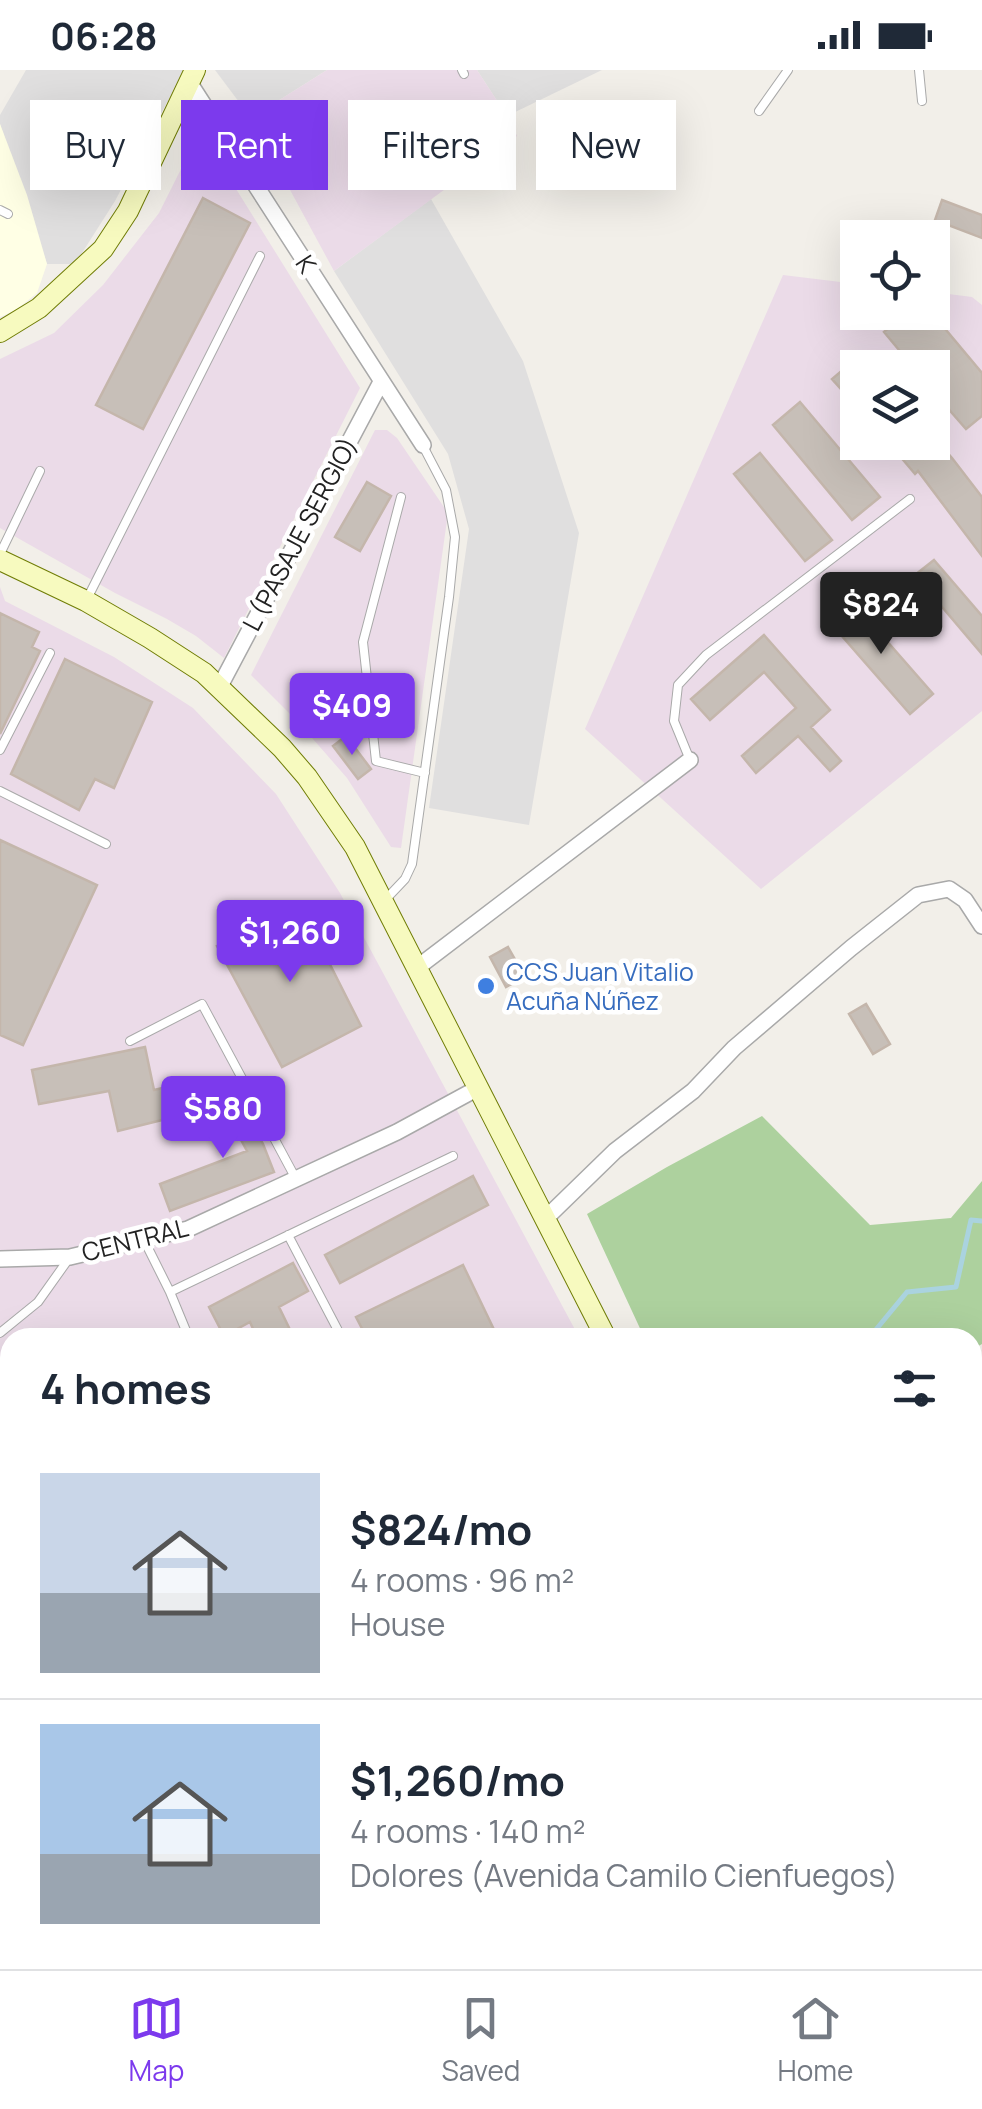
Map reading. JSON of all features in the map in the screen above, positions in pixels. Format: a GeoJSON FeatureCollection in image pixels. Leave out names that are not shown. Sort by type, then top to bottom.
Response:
{"type":"FeatureCollection","features":[{"type":"Feature","properties":{"kind":"main road"},"geometry":{"type":"LineString","coordinates":[[0,332],[39,308],[103,249],[128,212],[192,76]]}},
{"type":"Feature","properties":{"kind":"main road"},"geometry":{"type":"LineString","coordinates":[[0,557],[150,638],[220,686],[307,777],[355,847],[601,1328]]}},
{"type":"Feature","properties":{"kind":"street","name":"K"},"geometry":{"type":"LineString","coordinates":[[192,76],[422,446]]}},
{"type":"Feature","properties":{"kind":"street","name":"L (PASAJE SERGIO)"},"geometry":{"type":"LineString","coordinates":[[220,686],[381,382]]}},
{"type":"Feature","properties":{"kind":"street"},"geometry":{"type":"LineString","coordinates":[[418,968],[690,760]]}},
{"type":"Feature","properties":{"kind":"street"},"geometry":{"type":"LineString","coordinates":[[545,1218],[616,1151],[692,1091],[734,1048],[918,895],[949,889],[965,900],[982,926]]}},
{"type":"Feature","properties":{"kind":"street","name":"CENTRAL"},"geometry":{"type":"LineString","coordinates":[[0,1260],[70,1257],[188,1229],[397,1132],[478,1088]]}},
{"type":"Feature","properties":{"kind":"lane"},"geometry":{"type":"LineString","coordinates":[[759,111],[788,70]]}},
{"type":"Feature","properties":{"kind":"lane"},"geometry":{"type":"LineString","coordinates":[[919,70],[922,102]]}},
{"type":"Feature","properties":{"kind":"lane"},"geometry":{"type":"LineString","coordinates":[[86,601],[260,256]]}},
{"type":"Feature","properties":{"kind":"lane"},"geometry":{"type":"LineString","coordinates":[[383,902],[405,879],[412,864],[456,537],[446,490],[422,446]]}},
{"type":"Feature","properties":{"kind":"lane"},"geometry":{"type":"LineString","coordinates":[[0,557],[40,471]]}},
{"type":"Feature","properties":{"kind":"lane"},"geometry":{"type":"LineString","coordinates":[[401,497],[364,642],[376,761],[426,773]]}},
{"type":"Feature","properties":{"kind":"lane"},"geometry":{"type":"LineString","coordinates":[[690,760],[674,721],[678,685],[706,655],[910,499]]}},
{"type":"Feature","properties":{"kind":"lane"},"geometry":{"type":"LineString","coordinates":[[0,750],[50,653]]}},
{"type":"Feature","properties":{"kind":"lane"},"geometry":{"type":"LineString","coordinates":[[0,791],[106,844]]}},
{"type":"Feature","properties":{"kind":"lane"},"geometry":{"type":"LineString","coordinates":[[130,1041],[202,1004],[296,1180]]}},
{"type":"Feature","properties":{"kind":"lane"},"geometry":{"type":"LineString","coordinates":[[170,1292],[453,1156]]}},
{"type":"Feature","properties":{"kind":"lane"},"geometry":{"type":"LineString","coordinates":[[288,1235],[337,1328]]}},
{"type":"Feature","properties":{"kind":"lane"},"geometry":{"type":"LineString","coordinates":[[144,1240],[184,1328]]}},
{"type":"Feature","properties":{"kind":"lane"},"geometry":{"type":"LineString","coordinates":[[6,1328],[38,1302],[70,1257]]}},
{"type":"Feature","properties":{"kind":"shaded area"},"geometry":{"type":"Polygon","coordinates":[[[26,70],[184,70],[161,114],[161,100],[30,100],[30,190],[121,190],[75,264],[47,264],[0,115],[26,70]]]}},
{"type":"Feature","properties":{"kind":"shaded area"},"geometry":{"type":"Polygon","coordinates":[[[215,70],[327,70],[280,100],[238,100],[215,70]]]}},
{"type":"Feature","properties":{"kind":"shaded area"},"geometry":{"type":"Polygon","coordinates":[[[327,70],[477,70],[497,100],[348,100],[348,190],[444,190],[334,271],[290,190],[328,190],[328,100],[280,100],[327,70]]]}},
{"type":"Feature","properties":{"kind":"shaded area"},"geometry":{"type":"Polygon","coordinates":[[[477,70],[602,70],[516,112],[516,100],[497,100],[477,70]]]}},
{"type":"Feature","properties":{"kind":"shaded area"},"geometry":{"type":"Polygon","coordinates":[[[0,124],[47,264],[37,293],[0,317],[0,124]]]}},
{"type":"Feature","properties":{"kind":"shaded area"},"geometry":{"type":"Polygon","coordinates":[[[181,169],[181,190],[237,190],[360,388],[224,658],[167,619],[0,528],[0,359],[54,333],[103,285],[159,213],[181,169]]]}},
{"type":"Feature","properties":{"kind":"shaded area"},"geometry":{"type":"Polygon","coordinates":[[[431,199],[523,361],[579,533],[529,825],[429,808],[469,529],[448,454],[334,271],[431,199]]]}},
{"type":"Feature","properties":{"kind":"shaded area"},"geometry":{"type":"Polygon","coordinates":[[[783,275],[840,282],[840,330],[950,330],[950,294],[972,297],[982,305],[982,711],[761,889],[585,729],[783,275]]]}},
{"type":"Feature","properties":{"kind":"shaded area"},"geometry":{"type":"Polygon","coordinates":[[[375,430],[387,430],[397,438],[448,513],[401,848],[391,847],[347,778],[251,675],[375,430]]]}},
{"type":"Feature","properties":{"kind":"shaded area"},"geometry":{"type":"Polygon","coordinates":[[[0,587],[5,601],[114,657],[193,708],[276,794],[340,893],[574,1328],[0,1328],[0,587]]]}},
{"type":"Feature","properties":{"kind":"green space"},"geometry":{"type":"Polygon","coordinates":[[[762,1116],[870,1225],[951,1218],[982,1181],[982,1328],[640,1328],[587,1214],[762,1116]]]}},
{"type":"Feature","properties":{"kind":"building"},"geometry":{"type":"Polygon","coordinates":[[[203,198],[250,223],[143,429],[96,405],[203,198]]]}},
{"type":"Feature","properties":{"kind":"building"},"geometry":{"type":"Polygon","coordinates":[[[942,200],[982,215],[982,238],[950,226],[950,220],[935,220],[942,200]]]}},
{"type":"Feature","properties":{"kind":"building"},"geometry":{"type":"Polygon","coordinates":[[[946,330],[982,373],[982,416],[966,429],[950,411],[950,350],[899,350],[884,332],[946,330]]]}},
{"type":"Feature","properties":{"kind":"building"},"geometry":{"type":"Polygon","coordinates":[[[840,372],[840,388],[832,379],[840,372]]]}},
{"type":"Feature","properties":{"kind":"building"},"geometry":{"type":"Polygon","coordinates":[[[800,402],[840,450],[840,460],[849,460],[880,497],[852,520],[773,425],[800,402]]]}},
{"type":"Feature","properties":{"kind":"building"},"geometry":{"type":"Polygon","coordinates":[[[760,453],[832,540],[805,561],[734,474],[760,453]]]}},
{"type":"Feature","properties":{"kind":"building"},"geometry":{"type":"Polygon","coordinates":[[[952,458],[982,497],[982,556],[918,471],[915,474],[903,460],[952,458]]]}},
{"type":"Feature","properties":{"kind":"building"},"geometry":{"type":"Polygon","coordinates":[[[367,482],[391,496],[360,551],[335,537],[367,482]]]}},
{"type":"Feature","properties":{"kind":"building"},"geometry":{"type":"Polygon","coordinates":[[[934,560],[982,616],[982,654],[915,575],[934,560]]]}},
{"type":"Feature","properties":{"kind":"building"},"geometry":{"type":"Polygon","coordinates":[[[851,600],[933,694],[910,714],[828,620],[851,600]]]}},
{"type":"Feature","properties":{"kind":"building"},"geometry":{"type":"Polygon","coordinates":[[[0,613],[39,632],[32,647],[40,651],[0,734],[0,613]]]}},
{"type":"Feature","properties":{"kind":"building"},"geometry":{"type":"Polygon","coordinates":[[[764,635],[830,710],[811,727],[841,761],[830,771],[798,736],[756,773],[742,756],[796,708],[764,672],[710,720],[691,699],[764,635]]]}},
{"type":"Feature","properties":{"kind":"building"},"geometry":{"type":"Polygon","coordinates":[[[65,659],[152,702],[114,788],[95,779],[79,810],[11,774],[65,659]]]}},
{"type":"Feature","properties":{"kind":"building"},"geometry":{"type":"Polygon","coordinates":[[[346,736],[371,769],[358,779],[333,746],[346,736]]]}},
{"type":"Feature","properties":{"kind":"building"},"geometry":{"type":"Polygon","coordinates":[[[0,840],[97,885],[23,1045],[0,1035],[0,840]]]}},
{"type":"Feature","properties":{"kind":"building"},"geometry":{"type":"Polygon","coordinates":[[[299,903],[361,1026],[282,1067],[217,946],[299,903]]]}},
{"type":"Feature","properties":{"kind":"building"},"geometry":{"type":"Polygon","coordinates":[[[508,947],[525,977],[506,987],[490,957],[508,947]]]}},
{"type":"Feature","properties":{"kind":"building"},"geometry":{"type":"Polygon","coordinates":[[[866,1004],[890,1044],[873,1054],[849,1014],[866,1004]]]}},
{"type":"Feature","properties":{"kind":"building"},"geometry":{"type":"Polygon","coordinates":[[[145,1047],[154,1090],[171,1086],[178,1116],[118,1131],[109,1091],[39,1104],[32,1070],[145,1047]]]}},
{"type":"Feature","properties":{"kind":"building"},"geometry":{"type":"Polygon","coordinates":[[[228,1080],[274,1172],[170,1211],[160,1184],[247,1151],[213,1088],[228,1080]]]}},
{"type":"Feature","properties":{"kind":"building"},"geometry":{"type":"Polygon","coordinates":[[[473,1176],[488,1205],[340,1283],[325,1255],[473,1176]]]}},
{"type":"Feature","properties":{"kind":"building"},"geometry":{"type":"Polygon","coordinates":[[[293,1263],[308,1291],[279,1307],[289,1328],[253,1328],[250,1322],[239,1328],[220,1328],[209,1307],[293,1263]]]}},
{"type":"Feature","properties":{"kind":"building"},"geometry":{"type":"Polygon","coordinates":[[[463,1265],[493,1328],[362,1328],[356,1317],[463,1265]]]}},
{"type":"Feature","properties":{"kind":"waterway"},"geometry":{"type":"LineString","coordinates":[[877,1328],[907,1292],[956,1287],[971,1220],[982,1221]]}},
{"type":"Feature","properties":{"kind":"place","name":"CCS Juan Vitalio Acuña Núñez"},"geometry":{"type":"Point","coordinates":[486,986]}}]}
